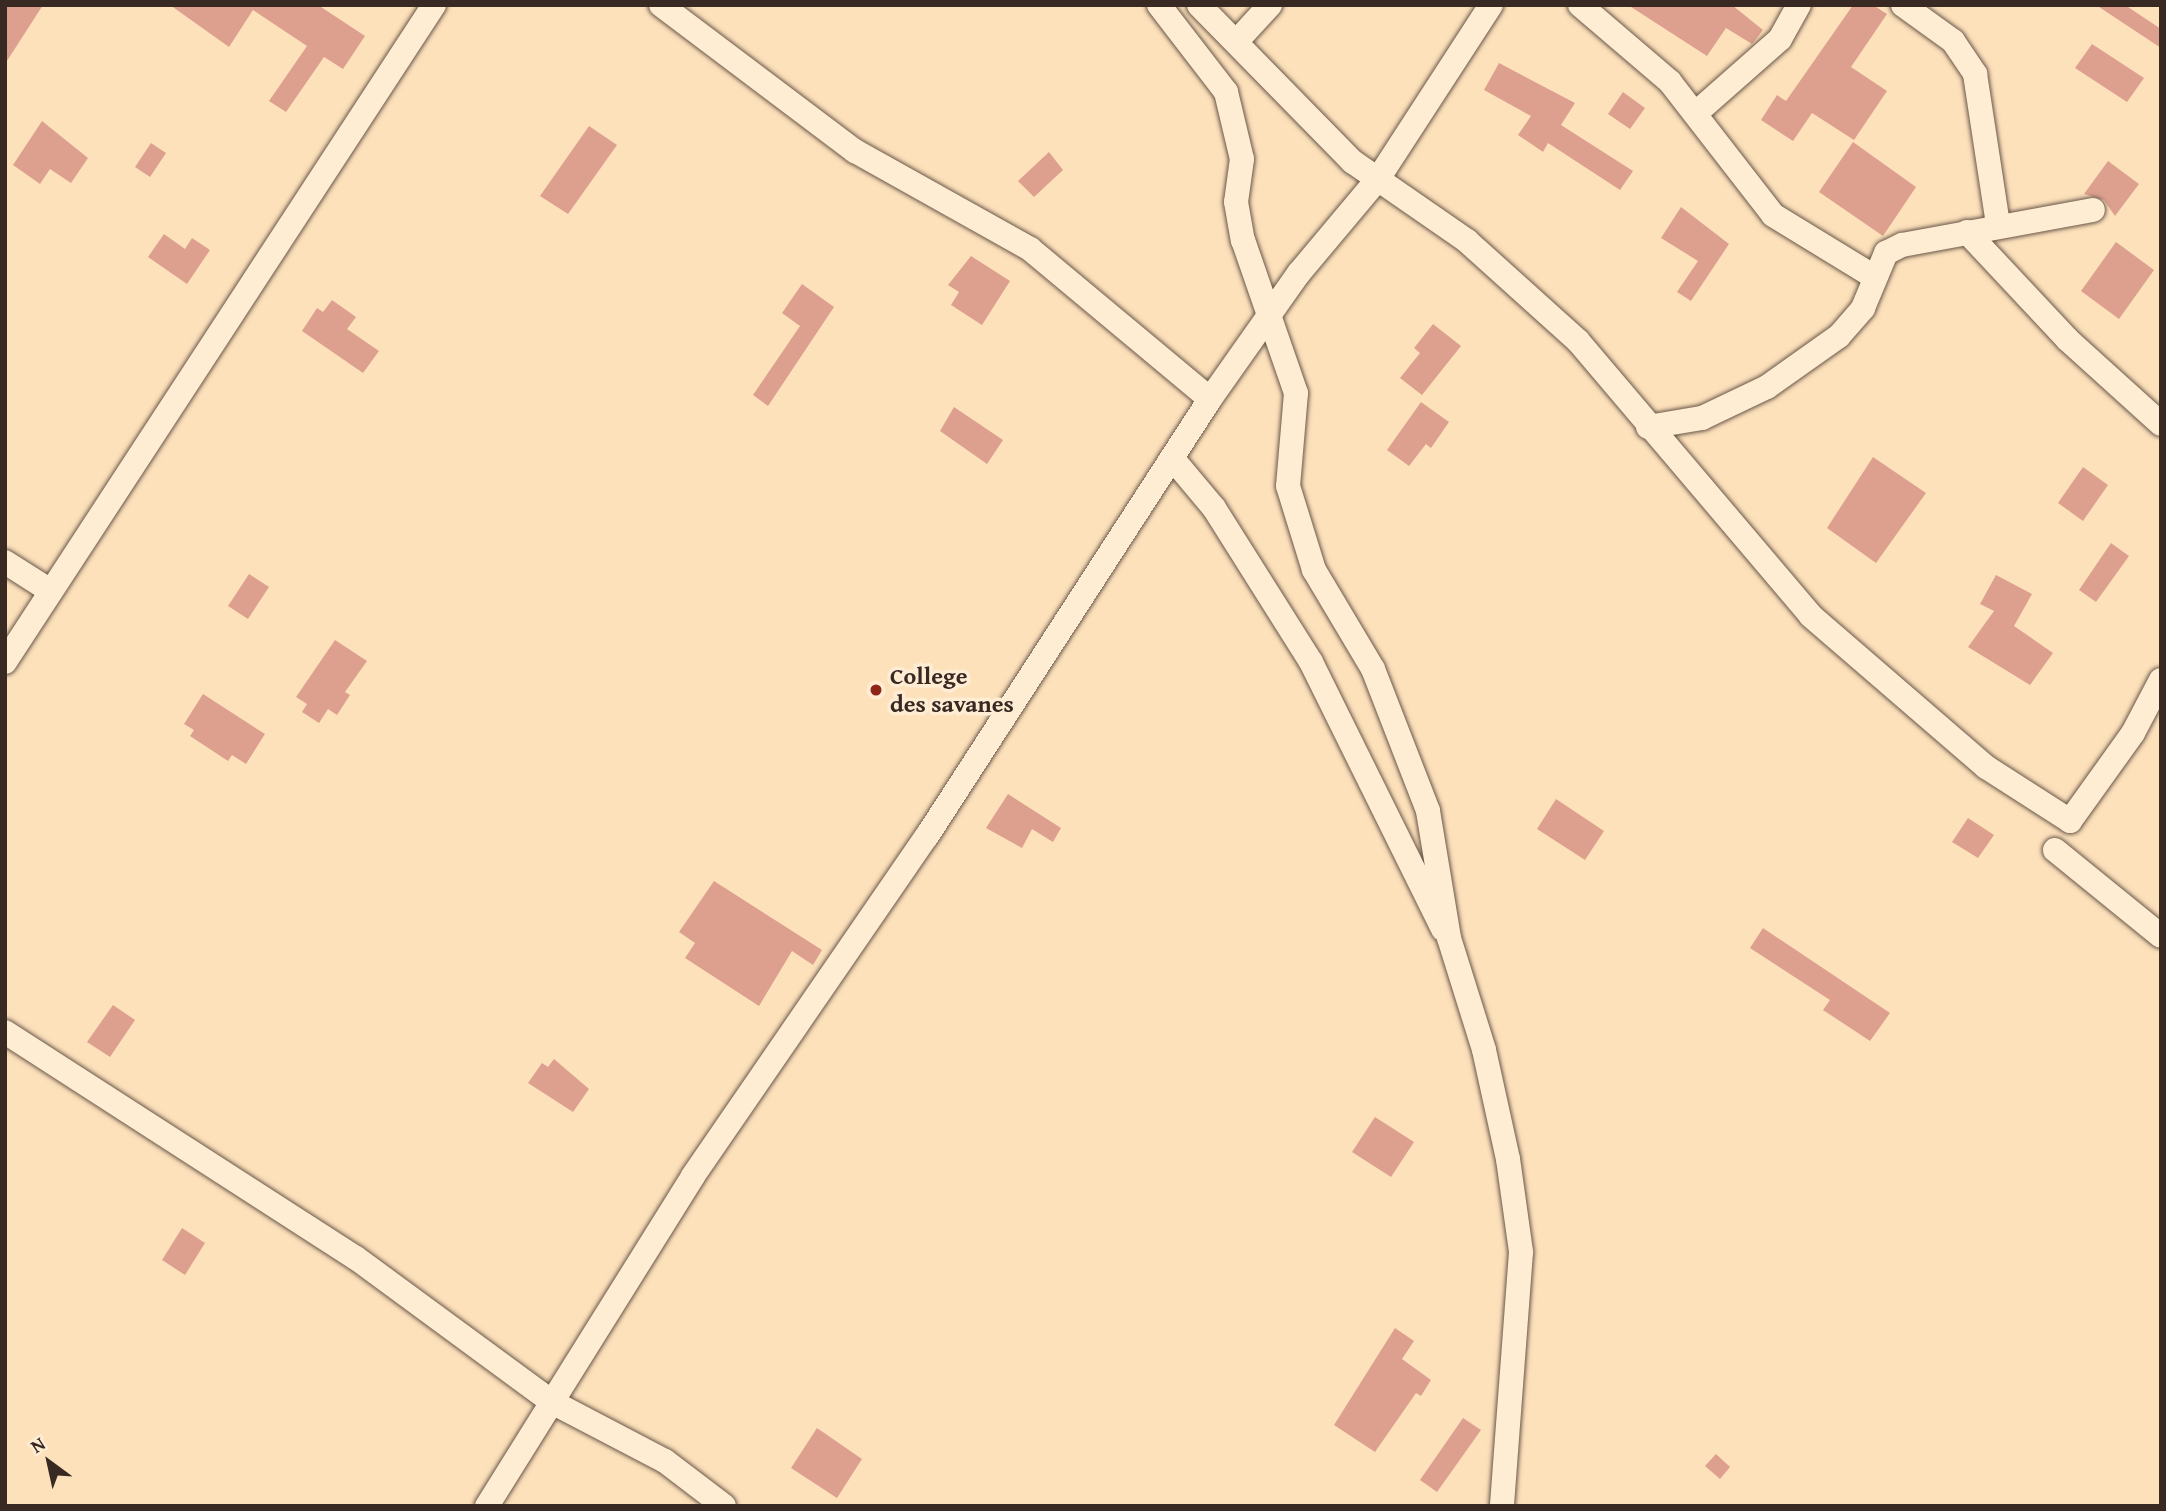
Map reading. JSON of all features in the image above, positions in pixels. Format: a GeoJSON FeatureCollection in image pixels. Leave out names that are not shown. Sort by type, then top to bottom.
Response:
{"type":"FeatureCollection","features":[{"type":"Feature","properties":{"kind":"street"},"geometry":{"type":"LineString","coordinates":[[5,662],[49,590],[434,5]]}},
{"type":"Feature","properties":{"kind":"street"},"geometry":{"type":"LineString","coordinates":[[660,5],[855,151],[1030,249],[1210,399]]}},
{"type":"Feature","properties":{"kind":"street"},"geometry":{"type":"LineString","coordinates":[[1158,5],[1226,92],[1242,159],[1236,202],[1243,240],[1296,393],[1288,486],[1314,570],[1373,669],[1428,811],[1449,938],[1484,1050],[1508,1159],[1521,1252],[1502,1506]]}},
{"type":"Feature","properties":{"kind":"street"},"geometry":{"type":"LineString","coordinates":[[1199,5],[1353,162],[1467,241],[1569,333],[1811,615],[1986,767],[2070,821],[2133,733],[2161,680]]}},
{"type":"Feature","properties":{"kind":"street"},"geometry":{"type":"LineString","coordinates":[[1237,41],[1270,5]]}},
{"type":"Feature","properties":{"kind":"street"},"geometry":{"type":"LineString","coordinates":[[487,1506],[693,1176],[927,836],[1210,399],[1270,319],[1299,273],[1378,179],[1491,5]]}},
{"type":"Feature","properties":{"kind":"street"},"geometry":{"type":"LineString","coordinates":[[1580,5],[1670,82],[1773,215],[1873,276]]}},
{"type":"Feature","properties":{"kind":"street"},"geometry":{"type":"LineString","coordinates":[[1696,113],[1780,39],[1799,5]]}},
{"type":"Feature","properties":{"kind":"street"},"geometry":{"type":"LineString","coordinates":[[1903,5],[1953,41],[1975,74],[1998,224]]}},
{"type":"Feature","properties":{"kind":"street"},"geometry":{"type":"LineString","coordinates":[[1648,427],[1702,418],[1768,387],[1839,336],[1863,308],[1873,276],[1886,253],[1902,245],[1998,224],[2093,210]]}},
{"type":"Feature","properties":{"kind":"street"},"geometry":{"type":"LineString","coordinates":[[1967,232],[2068,340],[2161,425]]}},
{"type":"Feature","properties":{"kind":"street"},"geometry":{"type":"LineString","coordinates":[[1172,458],[1214,508],[1311,662],[1426,901],[1449,938]]}},
{"type":"Feature","properties":{"kind":"street"},"geometry":{"type":"LineString","coordinates":[[5,562],[49,590]]}},
{"type":"Feature","properties":{"kind":"street"},"geometry":{"type":"LineString","coordinates":[[2055,850],[2161,936]]}},
{"type":"Feature","properties":{"kind":"street"},"geometry":{"type":"LineString","coordinates":[[5,1031],[356,1258],[552,1402],[665,1461],[724,1506]]}},
{"type":"Feature","properties":{"kind":"building"},"geometry":{"type":"Polygon","coordinates":[[[5,5],[43,5],[5,64],[5,5]]]}},
{"type":"Feature","properties":{"kind":"building"},"geometry":{"type":"Polygon","coordinates":[[[170,5],[318,5],[365,36],[343,69],[324,57],[286,112],[269,101],[307,46],[253,10],[229,47],[170,5]]]}},
{"type":"Feature","properties":{"kind":"building"},"geometry":{"type":"Polygon","coordinates":[[[1628,5],[1732,5],[1763,30],[1752,44],[1726,28],[1707,56],[1628,5]]]}},
{"type":"Feature","properties":{"kind":"building"},"geometry":{"type":"Polygon","coordinates":[[[1853,5],[1873,5],[1887,14],[1851,67],[1887,91],[1854,140],[1812,113],[1793,141],[1761,120],[1777,95],[1786,101],[1853,5]]]}},
{"type":"Feature","properties":{"kind":"building"},"geometry":{"type":"Polygon","coordinates":[[[2096,5],[2125,5],[2161,29],[2161,48],[2096,5]]]}},
{"type":"Feature","properties":{"kind":"building"},"geometry":{"type":"Polygon","coordinates":[[[2092,44],[2144,78],[2127,102],[2075,68],[2092,44]]]}},
{"type":"Feature","properties":{"kind":"building"},"geometry":{"type":"Polygon","coordinates":[[[1499,63],[1575,103],[1561,125],[1633,171],[1620,190],[1548,143],[1543,152],[1518,135],[1531,116],[1484,90],[1499,63]]]}},
{"type":"Feature","properties":{"kind":"building"},"geometry":{"type":"Polygon","coordinates":[[[1623,92],[1645,108],[1630,129],[1608,114],[1623,92]]]}},
{"type":"Feature","properties":{"kind":"building"},"geometry":{"type":"Polygon","coordinates":[[[42,121],[88,158],[71,183],[50,169],[40,184],[13,165],[42,121]]]}},
{"type":"Feature","properties":{"kind":"building"},"geometry":{"type":"Polygon","coordinates":[[[589,126],[617,145],[568,214],[540,196],[589,126]]]}},
{"type":"Feature","properties":{"kind":"building"},"geometry":{"type":"Polygon","coordinates":[[[1853,142],[1916,187],[1883,236],[1819,192],[1853,142]]]}},
{"type":"Feature","properties":{"kind":"building"},"geometry":{"type":"Polygon","coordinates":[[[151,143],[166,153],[150,177],[135,167],[151,143]]]}},
{"type":"Feature","properties":{"kind":"building"},"geometry":{"type":"Polygon","coordinates":[[[1049,152],[1063,170],[1034,197],[1018,181],[1049,152]]]}},
{"type":"Feature","properties":{"kind":"building"},"geometry":{"type":"Polygon","coordinates":[[[2108,161],[2139,184],[2115,216],[2104,200],[2084,194],[2108,161]]]}},
{"type":"Feature","properties":{"kind":"building"},"geometry":{"type":"Polygon","coordinates":[[[1681,207],[1729,244],[1691,301],[1677,292],[1698,261],[1661,238],[1681,207]]]}},
{"type":"Feature","properties":{"kind":"building"},"geometry":{"type":"Polygon","coordinates":[[[164,234],[185,249],[192,238],[210,250],[187,284],[148,257],[164,234]]]}},
{"type":"Feature","properties":{"kind":"building"},"geometry":{"type":"Polygon","coordinates":[[[2116,242],[2154,270],[2119,319],[2081,291],[2116,242]]]}},
{"type":"Feature","properties":{"kind":"building"},"geometry":{"type":"Polygon","coordinates":[[[971,256],[1010,281],[982,325],[951,305],[959,292],[948,285],[971,256]]]}},
{"type":"Feature","properties":{"kind":"building"},"geometry":{"type":"Polygon","coordinates":[[[802,284],[834,307],[768,406],[753,395],[800,326],[782,313],[802,284]]]}},
{"type":"Feature","properties":{"kind":"building"},"geometry":{"type":"Polygon","coordinates":[[[332,300],[356,317],[347,329],[379,351],[363,373],[302,331],[317,308],[323,312],[332,300]]]}},
{"type":"Feature","properties":{"kind":"building"},"geometry":{"type":"Polygon","coordinates":[[[1433,324],[1461,346],[1422,395],[1400,378],[1420,353],[1414,348],[1433,324]]]}},
{"type":"Feature","properties":{"kind":"building"},"geometry":{"type":"Polygon","coordinates":[[[1421,402],[1449,422],[1431,448],[1426,444],[1409,466],[1387,450],[1421,402]]]}},
{"type":"Feature","properties":{"kind":"building"},"geometry":{"type":"Polygon","coordinates":[[[954,407],[1003,440],[987,464],[940,431],[954,407]]]}},
{"type":"Feature","properties":{"kind":"building"},"geometry":{"type":"Polygon","coordinates":[[[1873,457],[1926,493],[1876,563],[1827,528],[1873,457]]]}},
{"type":"Feature","properties":{"kind":"building"},"geometry":{"type":"Polygon","coordinates":[[[2083,467],[2108,485],[2083,521],[2058,503],[2083,467]]]}},
{"type":"Feature","properties":{"kind":"building"},"geometry":{"type":"Polygon","coordinates":[[[2111,543],[2129,556],[2096,602],[2079,590],[2111,543]]]}},
{"type":"Feature","properties":{"kind":"building"},"geometry":{"type":"Polygon","coordinates":[[[249,574],[269,587],[248,619],[228,606],[249,574]]]}},
{"type":"Feature","properties":{"kind":"building"},"geometry":{"type":"Polygon","coordinates":[[[1996,575],[2032,594],[2014,626],[2053,653],[2030,685],[1968,647],[1994,611],[1980,604],[1996,575]]]}},
{"type":"Feature","properties":{"kind":"building"},"geometry":{"type":"Polygon","coordinates":[[[335,640],[367,661],[345,692],[350,695],[337,715],[328,709],[319,723],[302,712],[307,704],[296,697],[335,640]]]}},
{"type":"Feature","properties":{"kind":"building"},"geometry":{"type":"Polygon","coordinates":[[[203,694],[265,734],[246,764],[232,755],[228,761],[190,736],[194,730],[184,724],[203,694]]]}},
{"type":"Feature","properties":{"kind":"building"},"geometry":{"type":"Polygon","coordinates":[[[1008,794],[1061,828],[1053,842],[1032,829],[1022,848],[986,828],[1008,794]]]}},
{"type":"Feature","properties":{"kind":"building"},"geometry":{"type":"Polygon","coordinates":[[[1556,799],[1604,831],[1585,860],[1537,829],[1556,799]]]}},
{"type":"Feature","properties":{"kind":"building"},"geometry":{"type":"Polygon","coordinates":[[[1968,818],[1994,835],[1978,858],[1952,842],[1968,818]]]}},
{"type":"Feature","properties":{"kind":"building"},"geometry":{"type":"Polygon","coordinates":[[[714,881],[822,950],[813,965],[792,951],[759,1006],[685,958],[695,943],[679,932],[714,881]]]}},
{"type":"Feature","properties":{"kind":"building"},"geometry":{"type":"Polygon","coordinates":[[[1763,928],[1890,1013],[1870,1041],[1823,1010],[1830,1000],[1750,948],[1763,928]]]}},
{"type":"Feature","properties":{"kind":"building"},"geometry":{"type":"Polygon","coordinates":[[[113,1005],[135,1020],[110,1057],[87,1042],[113,1005]]]}},
{"type":"Feature","properties":{"kind":"building"},"geometry":{"type":"Polygon","coordinates":[[[554,1059],[589,1089],[573,1112],[528,1083],[542,1063],[548,1067],[554,1059]]]}},
{"type":"Feature","properties":{"kind":"building"},"geometry":{"type":"Polygon","coordinates":[[[1375,1117],[1414,1142],[1391,1177],[1352,1152],[1375,1117]]]}},
{"type":"Feature","properties":{"kind":"building"},"geometry":{"type":"Polygon","coordinates":[[[182,1228],[205,1243],[185,1275],[162,1260],[182,1228]]]}},
{"type":"Feature","properties":{"kind":"building"},"geometry":{"type":"Polygon","coordinates":[[[1395,1328],[1414,1341],[1402,1359],[1431,1380],[1421,1396],[1416,1393],[1375,1452],[1334,1425],[1395,1328]]]}},
{"type":"Feature","properties":{"kind":"building"},"geometry":{"type":"Polygon","coordinates":[[[1463,1418],[1481,1430],[1437,1492],[1420,1480],[1463,1418]]]}},
{"type":"Feature","properties":{"kind":"building"},"geometry":{"type":"Polygon","coordinates":[[[817,1428],[862,1459],[837,1498],[791,1468],[817,1428]]]}},
{"type":"Feature","properties":{"kind":"building"},"geometry":{"type":"Polygon","coordinates":[[[1716,1454],[1730,1467],[1720,1479],[1705,1466],[1716,1454]]]}},
{"type":"Feature","properties":{"kind":"place","name":"College des savanes"},"geometry":{"type":"Point","coordinates":[876,690]}}]}
